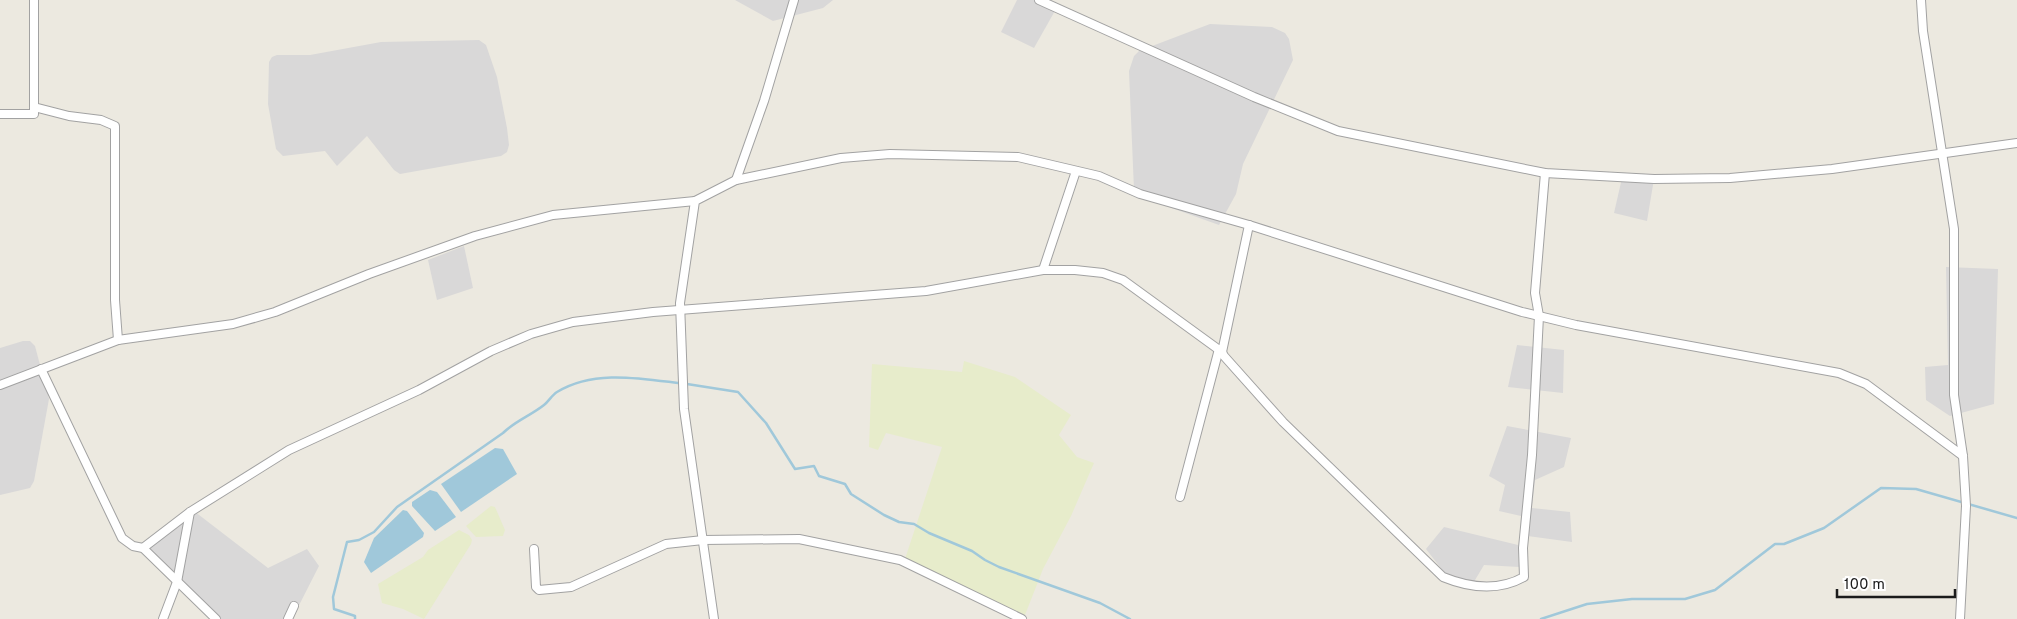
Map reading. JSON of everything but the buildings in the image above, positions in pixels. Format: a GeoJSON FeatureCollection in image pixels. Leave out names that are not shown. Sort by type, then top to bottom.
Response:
{"type":"FeatureCollection","features":[{"type":"Feature","properties":{"kind":"street"},"geometry":{"type":"LineString","coordinates":[[0,114],[34,114],[34,0]]}},
{"type":"Feature","properties":{"kind":"street"},"geometry":{"type":"LineString","coordinates":[[736,180],[764,101],[794,0]]}},
{"type":"Feature","properties":{"kind":"street"},"geometry":{"type":"LineString","coordinates":[[1039,0],[1254,97],[1338,130],[1545,173],[1654,179],[1730,178],[1832,169],[2017,143]]}},
{"type":"Feature","properties":{"kind":"street"},"geometry":{"type":"LineString","coordinates":[[1921,0],[1923,31],[1954,228],[1952,366],[1966,498],[1960,619]]}},
{"type":"Feature","properties":{"kind":"street"},"geometry":{"type":"LineString","coordinates":[[34,107],[69,116],[101,120],[115,126],[115,300],[118,340]]}},
{"type":"Feature","properties":{"kind":"street"},"geometry":{"type":"LineString","coordinates":[[0,384],[118,340],[233,324],[275,312],[369,274],[475,236],[553,216],[695,201],[736,180],[842,158],[890,154],[1018,157],[1099,176],[1140,194],[1249,225],[1539,316],[1839,373],[1866,384],[1962,456]]}},
{"type":"Feature","properties":{"kind":"street"},"geometry":{"type":"LineString","coordinates":[[1043,270],[1076,171]]}},
{"type":"Feature","properties":{"kind":"street"},"geometry":{"type":"LineString","coordinates":[[143,548],[190,512],[289,450],[352,422],[530,334],[591,320],[653,312],[926,291],[1043,270],[1103,273],[1123,280],[1221,350],[1283,422],[1444,577],[1464,585],[1481,587],[1512,584],[1524,577],[1523,548],[1528,514],[1539,316],[1535,294],[1545,173]]}},
{"type":"Feature","properties":{"kind":"street"},"geometry":{"type":"LineString","coordinates":[[695,201],[681,311],[684,408],[714,619]]}},
{"type":"Feature","properties":{"kind":"street"},"geometry":{"type":"LineString","coordinates":[[1180,497],[1221,350],[1249,225]]}},
{"type":"Feature","properties":{"kind":"street"},"geometry":{"type":"LineString","coordinates":[[41,369],[122,538],[133,546],[143,548],[216,619]]}},
{"type":"Feature","properties":{"kind":"street"},"geometry":{"type":"LineString","coordinates":[[162,619],[177,582],[190,512]]}},
{"type":"Feature","properties":{"kind":"street"},"geometry":{"type":"LineString","coordinates":[[534,550],[536,587],[539,590],[571,587],[660,546],[703,540],[799,539],[900,560],[1022,619]]}},
{"type":"Feature","properties":{"kind":"street"},"geometry":{"type":"LineString","coordinates":[[288,619],[294,606]]}},
{"type":"Feature","properties":{"kind":"shaded area"},"geometry":{"type":"Polygon","coordinates":[[[735,0],[833,0],[823,8],[773,21],[735,0]]]}},
{"type":"Feature","properties":{"kind":"shaded area"},"geometry":{"type":"Polygon","coordinates":[[[1017,0],[1039,0],[1056,9],[1034,48],[1001,32],[1017,0]]]}},
{"type":"Feature","properties":{"kind":"shaded area"},"geometry":{"type":"Polygon","coordinates":[[[1210,24],[1272,27],[1285,33],[1289,39],[1293,60],[1243,164],[1236,194],[1219,225],[1141,197],[1134,190],[1129,71],[1134,56],[1139,51],[1210,24]]]}},
{"type":"Feature","properties":{"kind":"shaded area"},"geometry":{"type":"Polygon","coordinates":[[[479,40],[486,45],[497,77],[507,128],[509,145],[507,152],[501,156],[400,174],[394,170],[367,136],[337,166],[325,151],[283,156],[276,149],[268,104],[269,62],[272,57],[277,55],[310,55],[381,42],[479,40]]]}},
{"type":"Feature","properties":{"kind":"shaded area"},"geometry":{"type":"Polygon","coordinates":[[[1622,178],[1654,179],[1647,221],[1614,213],[1622,178]]]}},
{"type":"Feature","properties":{"kind":"shaded area"},"geometry":{"type":"Polygon","coordinates":[[[464,246],[473,288],[437,300],[428,260],[464,246]]]}},
{"type":"Feature","properties":{"kind":"shaded area"},"geometry":{"type":"Polygon","coordinates":[[[1946,267],[1998,269],[1994,404],[1950,416],[1926,400],[1925,367],[1948,365],[1946,267]]]}},
{"type":"Feature","properties":{"kind":"shaded area"},"geometry":{"type":"Polygon","coordinates":[[[23,341],[30,341],[35,346],[49,399],[34,481],[30,488],[0,495],[0,348],[23,341]]]}},
{"type":"Feature","properties":{"kind":"shaded area"},"geometry":{"type":"Polygon","coordinates":[[[1517,345],[1564,350],[1563,393],[1508,387],[1517,345]]]}},
{"type":"Feature","properties":{"kind":"shaded area"},"geometry":{"type":"Polygon","coordinates":[[[1507,426],[1571,438],[1564,467],[1535,480],[1532,508],[1570,512],[1572,542],[1520,535],[1521,516],[1499,511],[1505,485],[1489,476],[1507,426]]]}},
{"type":"Feature","properties":{"kind":"shaded area"},"geometry":{"type":"Polygon","coordinates":[[[190,508],[268,568],[307,549],[319,566],[292,619],[214,619],[141,553],[190,508]]]}},
{"type":"Feature","properties":{"kind":"shaded area"},"geometry":{"type":"Polygon","coordinates":[[[1444,527],[1518,545],[1519,567],[1484,565],[1472,585],[1447,576],[1426,549],[1444,527]]]}},
{"type":"Feature","properties":{"kind":"green space"},"geometry":{"type":"Polygon","coordinates":[[[964,361],[1015,377],[1071,415],[1059,435],[1077,457],[1094,463],[1071,516],[1043,569],[1025,615],[905,559],[942,447],[886,433],[878,450],[869,447],[872,364],[962,372],[964,361]]]}},
{"type":"Feature","properties":{"kind":"green space"},"geometry":{"type":"Polygon","coordinates":[[[491,506],[495,507],[505,530],[503,536],[476,537],[466,526],[491,506]]]}},
{"type":"Feature","properties":{"kind":"green space"},"geometry":{"type":"Polygon","coordinates":[[[459,530],[469,535],[472,540],[471,544],[424,619],[403,609],[382,603],[378,584],[423,557],[428,550],[459,530]]]}},
{"type":"Feature","properties":{"kind":"water"},"geometry":{"type":"Polygon","coordinates":[[[495,448],[503,449],[517,474],[461,512],[441,484],[495,448]]]}},
{"type":"Feature","properties":{"kind":"water"},"geometry":{"type":"Polygon","coordinates":[[[430,490],[437,492],[456,517],[435,531],[412,506],[412,502],[430,490]]]}},
{"type":"Feature","properties":{"kind":"water"},"geometry":{"type":"Polygon","coordinates":[[[403,510],[407,511],[424,533],[423,537],[371,573],[364,562],[374,538],[403,510]]]}},
{"type":"Feature","properties":{"kind":"waterway"},"geometry":{"type":"LineString","coordinates":[[355,619],[355,616],[334,609],[333,597],[347,542],[359,540],[374,532],[397,507],[512,425],[539,409],[557,392],[571,385],[601,378],[616,377],[678,383]]}},
{"type":"Feature","properties":{"kind":"waterway"},"geometry":{"type":"LineString","coordinates":[[687,384],[738,392],[766,423],[795,469],[814,466],[819,476],[845,484],[851,494],[884,515],[899,522],[914,524],[929,533],[972,551],[999,567],[1100,603],[1130,619]]}},
{"type":"Feature","properties":{"kind":"waterway"},"geometry":{"type":"LineString","coordinates":[[1541,619],[1587,604],[1632,599],[1685,599],[1715,590],[1775,544],[1784,544],[1824,528],[1881,488],[1916,489],[2017,518]]}}]}
